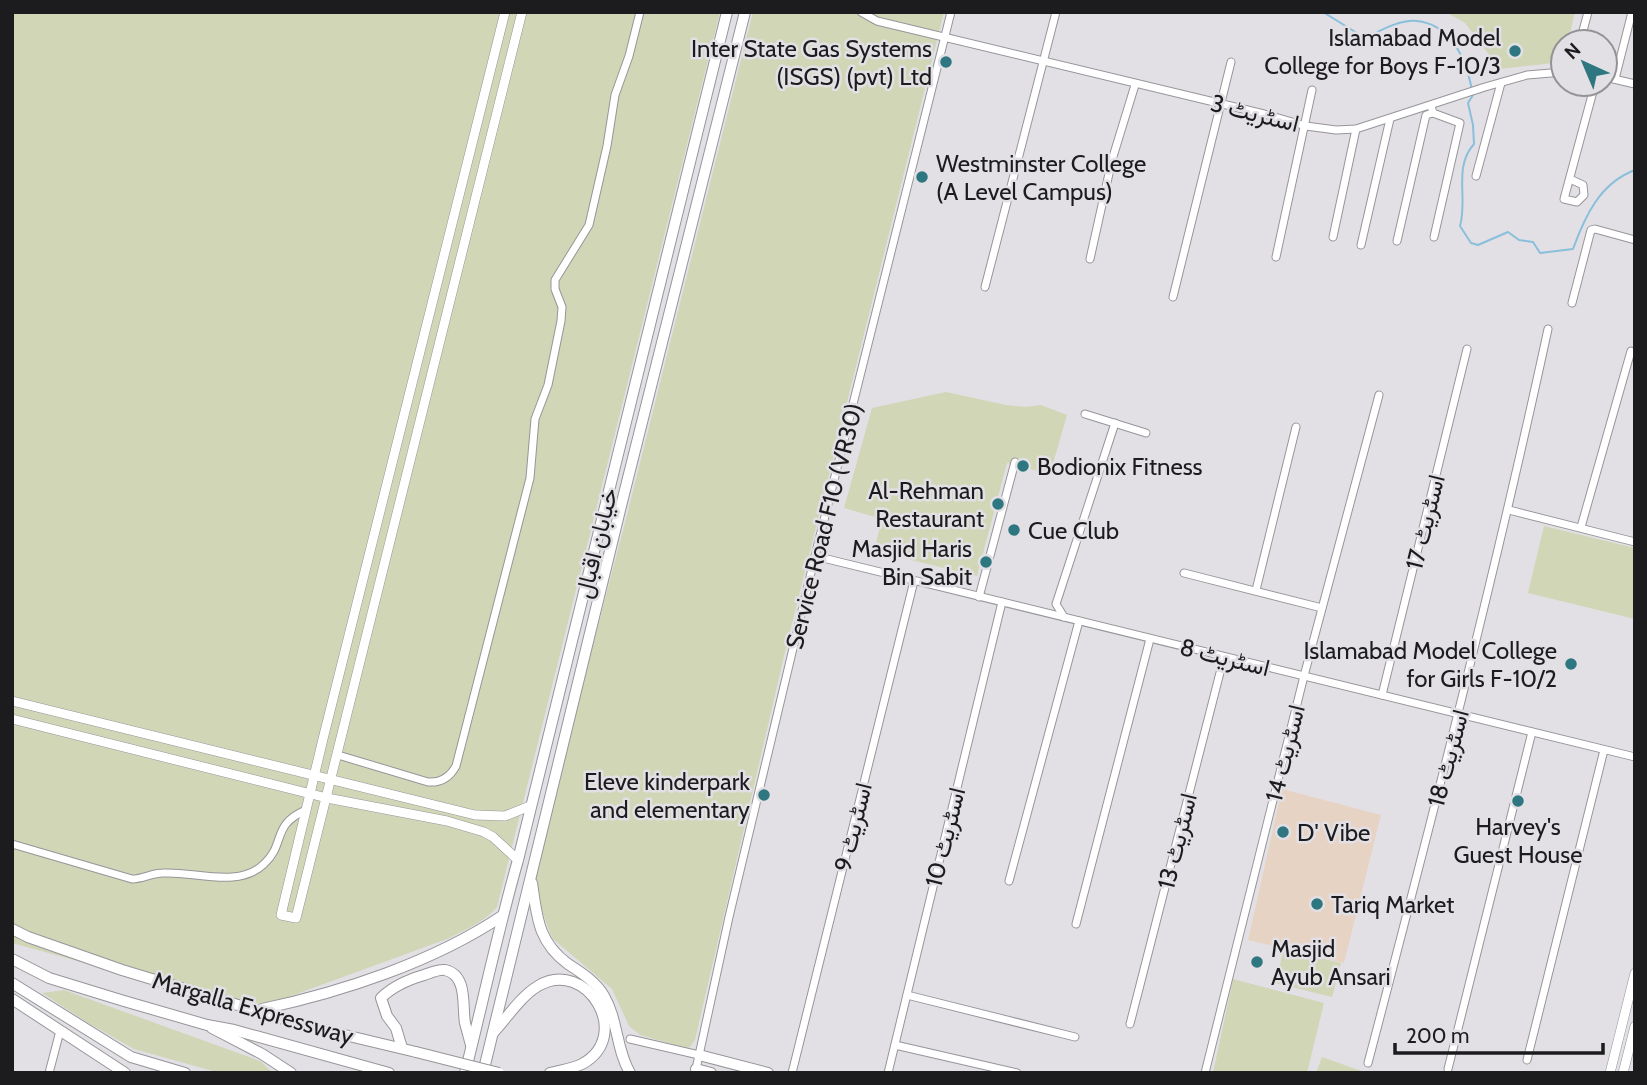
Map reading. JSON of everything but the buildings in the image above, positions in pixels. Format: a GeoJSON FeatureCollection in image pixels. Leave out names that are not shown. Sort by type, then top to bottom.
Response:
{"type":"FeatureCollection","features":[{"type":"Feature","properties":{"kind":"main road","name":"خیابان اقبال"},"geometry":{"type":"LineString","coordinates":[[465,1073],[727,12]]}},
{"type":"Feature","properties":{"kind":"main road","name":"خیابان اقبال"},"geometry":{"type":"LineString","coordinates":[[483,1073],[507,967],[531,880],[620,510],[745,12]]}},
{"type":"Feature","properties":{"kind":"main road"},"geometry":{"type":"LineString","coordinates":[[531,880],[543,936],[551,949],[586,976],[605,997],[611,1010],[624,1062],[630,1073]]}},
{"type":"Feature","properties":{"kind":"main road"},"geometry":{"type":"LineString","coordinates":[[259,1010],[350,986],[449,947],[502,916]]}},
{"type":"Feature","properties":{"kind":"main road","name":"Margalla Expressway"},"geometry":{"type":"LineString","coordinates":[[12,929],[122,970],[307,1026],[499,1073]]}},
{"type":"Feature","properties":{"kind":"main road","name":"Margalla Expressway"},"geometry":{"type":"LineString","coordinates":[[12,959],[56,980],[207,1025],[389,1073]]}},
{"type":"Feature","properties":{"kind":"main road"},"geometry":{"type":"LineString","coordinates":[[402,1048],[396,1028],[387,1016],[381,998],[392,987],[443,970],[453,974],[460,982],[471,1047]]}},
{"type":"Feature","properties":{"kind":"main road"},"geometry":{"type":"LineString","coordinates":[[492,1035],[529,993],[540,985],[565,979],[578,985],[597,1001],[602,1012],[604,1034],[600,1047],[582,1063],[550,1073]]}},
{"type":"Feature","properties":{"kind":"main road"},"geometry":{"type":"LineString","coordinates":[[12,983],[131,1057],[185,1073]]}},
{"type":"Feature","properties":{"kind":"main road"},"geometry":{"type":"LineString","coordinates":[[12,999],[125,1073]]}},
{"type":"Feature","properties":{"kind":"main road"},"geometry":{"type":"LineString","coordinates":[[207,1025],[227,1038],[262,1054],[291,1073]]}},
{"type":"Feature","properties":{"kind":"main road"},"geometry":{"type":"LineString","coordinates":[[699,1055],[768,1073]]}},
{"type":"Feature","properties":{"kind":"main road"},"geometry":{"type":"LineString","coordinates":[[696,1069],[711,1073]]}},
{"type":"Feature","properties":{"kind":"street"},"geometry":{"type":"LineString","coordinates":[[505,12],[281,915],[296,918],[522,12]]}},
{"type":"Feature","properties":{"kind":"street"},"geometry":{"type":"LineString","coordinates":[[338,755],[428,782],[444,779],[452,774],[456,766],[530,478],[535,419],[548,385],[561,321],[562,307],[555,289],[555,279],[589,225],[607,146],[615,95],[629,56],[640,12]]}},
{"type":"Feature","properties":{"kind":"street","name":"اسٹریٹ 3"},"geometry":{"type":"LineString","coordinates":[[861,12],[877,21],[1306,126],[1336,130],[1356,129],[1432,110],[1472,91],[1527,75],[1549,73]]}},
{"type":"Feature","properties":{"kind":"street","name":"Service Road F10 (VR30)"},"geometry":{"type":"LineString","coordinates":[[696,1069],[815,556],[951,12]]}},
{"type":"Feature","properties":{"kind":"street"},"geometry":{"type":"LineString","coordinates":[[985,287],[1056,12]]}},
{"type":"Feature","properties":{"kind":"street"},"geometry":{"type":"LineString","coordinates":[[1619,63],[1632,12]]}},
{"type":"Feature","properties":{"kind":"street"},"geometry":{"type":"LineString","coordinates":[[1173,297],[1231,62]]}},
{"type":"Feature","properties":{"kind":"street"},"geometry":{"type":"LineString","coordinates":[[1476,176],[1501,83]]}},
{"type":"Feature","properties":{"kind":"street"},"geometry":{"type":"LineString","coordinates":[[1090,259],[1112,160],[1135,85]]}},
{"type":"Feature","properties":{"kind":"street"},"geometry":{"type":"LineString","coordinates":[[1276,257],[1312,90]]}},
{"type":"Feature","properties":{"kind":"street"},"geometry":{"type":"LineString","coordinates":[[1570,179],[1591,98]]}},
{"type":"Feature","properties":{"kind":"street"},"geometry":{"type":"LineString","coordinates":[[1397,241],[1426,115],[1432,110],[1460,123],[1434,237]]}},
{"type":"Feature","properties":{"kind":"street"},"geometry":{"type":"LineString","coordinates":[[1361,245],[1390,119]]}},
{"type":"Feature","properties":{"kind":"street"},"geometry":{"type":"LineString","coordinates":[[1333,237],[1356,129]]}},
{"type":"Feature","properties":{"kind":"street"},"geometry":{"type":"LineString","coordinates":[[1572,303],[1591,230],[1635,240]]}},
{"type":"Feature","properties":{"kind":"street","name":"اسٹریٹ 18"},"geometry":{"type":"LineString","coordinates":[[1368,1062],[1459,714],[1509,510],[1548,329]]}},
{"type":"Feature","properties":{"kind":"street","name":"اسٹریٹ 17"},"geometry":{"type":"LineString","coordinates":[[1382,695],[1467,349]]}},
{"type":"Feature","properties":{"kind":"street"},"geometry":{"type":"LineString","coordinates":[[1581,527],[1631,351]]}},
{"type":"Feature","properties":{"kind":"street","name":"اسٹریٹ 14"},"geometry":{"type":"LineString","coordinates":[[1205,1073],[1304,676],[1379,395]]}},
{"type":"Feature","properties":{"kind":"street"},"geometry":{"type":"LineString","coordinates":[[1085,414],[1146,433]]}},
{"type":"Feature","properties":{"kind":"street"},"geometry":{"type":"LineString","coordinates":[[1064,617],[1056,604],[1115,423]]}},
{"type":"Feature","properties":{"kind":"street"},"geometry":{"type":"LineString","coordinates":[[1256,590],[1296,426]]}},
{"type":"Feature","properties":{"kind":"street"},"geometry":{"type":"LineString","coordinates":[[979,597],[1015,463]]}},
{"type":"Feature","properties":{"kind":"street"},"geometry":{"type":"LineString","coordinates":[[1509,510],[1635,542]]}},
{"type":"Feature","properties":{"kind":"street","name":"اسٹریٹ 8"},"geometry":{"type":"LineString","coordinates":[[815,556],[1635,757]]}},
{"type":"Feature","properties":{"kind":"street"},"geometry":{"type":"LineString","coordinates":[[1184,573],[1322,608]]}},
{"type":"Feature","properties":{"kind":"street","name":"اسٹریٹ 9"},"geometry":{"type":"LineString","coordinates":[[792,1073],[914,581]]}},
{"type":"Feature","properties":{"kind":"street","name":"اسٹریٹ 10"},"geometry":{"type":"LineString","coordinates":[[888,1073],[1002,602]]}},
{"type":"Feature","properties":{"kind":"street"},"geometry":{"type":"LineString","coordinates":[[1009,881],[1079,621]]}},
{"type":"Feature","properties":{"kind":"street"},"geometry":{"type":"LineString","coordinates":[[1076,924],[1150,639]]}},
{"type":"Feature","properties":{"kind":"street","name":"اسٹریٹ 13"},"geometry":{"type":"LineString","coordinates":[[1130,1024],[1224,657]]}},
{"type":"Feature","properties":{"kind":"street"},"geometry":{"type":"LineString","coordinates":[[12,702],[488,817],[505,816],[530,806]]}},
{"type":"Feature","properties":{"kind":"street"},"geometry":{"type":"LineString","coordinates":[[12,719],[327,798],[447,821],[484,832],[499,841],[518,860]]}},
{"type":"Feature","properties":{"kind":"street"},"geometry":{"type":"LineString","coordinates":[[1448,1069],[1532,732]]}},
{"type":"Feature","properties":{"kind":"street"},"geometry":{"type":"LineString","coordinates":[[1527,1060],[1604,750]]}},
{"type":"Feature","properties":{"kind":"street"},"geometry":{"type":"LineString","coordinates":[[12,844],[132,878],[141,879],[164,872],[238,877],[257,870],[265,863],[274,851],[284,825],[289,819],[306,810]]}},
{"type":"Feature","properties":{"kind":"street"},"geometry":{"type":"LineString","coordinates":[[1610,1073],[1635,973]]}},
{"type":"Feature","properties":{"kind":"street"},"geometry":{"type":"LineString","coordinates":[[907,995],[1075,1037]]}},
{"type":"Feature","properties":{"kind":"street"},"geometry":{"type":"LineString","coordinates":[[50,1073],[60,1031]]}},
{"type":"Feature","properties":{"kind":"street"},"geometry":{"type":"LineString","coordinates":[[1620,1032],[1634,1031],[1623,1073]]}},
{"type":"Feature","properties":{"kind":"street"},"geometry":{"type":"LineString","coordinates":[[630,1039],[699,1055]]}},
{"type":"Feature","properties":{"kind":"street"},"geometry":{"type":"LineString","coordinates":[[895,1045],[1017,1073]]}},
{"type":"Feature","properties":{"kind":"shaded area"},"geometry":{"type":"Polygon","coordinates":[[[1282,789],[1381,815],[1344,963],[1248,940],[1282,789]]]}},
{"type":"Feature","properties":{"kind":"green space"},"geometry":{"type":"Polygon","coordinates":[[[12,12],[720,12],[497,907],[480,921],[447,939],[261,1007],[165,985],[12,943],[12,12]]]}},
{"type":"Feature","properties":{"kind":"green space"},"geometry":{"type":"Polygon","coordinates":[[[753,12],[944,12],[785,652],[695,1040],[686,1048],[640,1035],[629,1026],[612,989],[552,938],[531,881],[625,523],[753,12]]]}},
{"type":"Feature","properties":{"kind":"green space","name":"Islamabad Model College for Boys F-10/3"},"geometry":{"type":"Polygon","coordinates":[[[1446,12],[1575,12],[1571,28],[1549,28],[1549,64],[1500,69],[1465,23],[1446,12]]]}},
{"type":"Feature","properties":{"kind":"green space"},"geometry":{"type":"Polygon","coordinates":[[[946,392],[1006,405],[1041,405],[1067,415],[1050,474],[1007,463],[977,576],[874,551],[882,519],[844,508],[872,408],[946,392]]]}},
{"type":"Feature","properties":{"kind":"green space"},"geometry":{"type":"Polygon","coordinates":[[[1544,526],[1635,548],[1635,619],[1528,593],[1544,526]]]}},
{"type":"Feature","properties":{"kind":"green space"},"geometry":{"type":"Polygon","coordinates":[[[1284,949],[1341,963],[1332,997],[1275,983],[1284,949]]]}},
{"type":"Feature","properties":{"kind":"green space"},"geometry":{"type":"Polygon","coordinates":[[[1233,979],[1324,1003],[1307,1073],[1213,1073],[1233,979]]]}},
{"type":"Feature","properties":{"kind":"green space"},"geometry":{"type":"Polygon","coordinates":[[[64,990],[260,1061],[273,1073],[220,1073],[134,1049],[42,993],[64,990]]]}},
{"type":"Feature","properties":{"kind":"green space"},"geometry":{"type":"Polygon","coordinates":[[[1322,1057],[1367,1073],[1316,1073],[1322,1057]]]}},
{"type":"Feature","properties":{"kind":"waterway"},"geometry":{"type":"LineString","coordinates":[[1323,12],[1365,38],[1390,26],[1410,21],[1440,29],[1461,56],[1472,90]]}},
{"type":"Feature","properties":{"kind":"waterway"},"geometry":{"type":"LineString","coordinates":[[1473,95],[1468,103],[1474,144],[1468,153],[1462,173],[1460,226],[1471,243],[1478,245],[1508,232],[1519,240],[1533,242],[1540,253],[1573,249],[1595,202],[1612,183],[1635,170]]}},
{"type":"Feature","properties":{"kind":"place","name":"Islamabad Model College for Boys F-10/3"},"geometry":{"type":"Point","coordinates":[1515,51]}},
{"type":"Feature","properties":{"kind":"place","name":"Inter State Gas Systems (ISGS) (pvt) Ltd"},"geometry":{"type":"Point","coordinates":[946,62]}},
{"type":"Feature","properties":{"kind":"place","name":"Westminster College (A Level Campus)"},"geometry":{"type":"Point","coordinates":[922,177]}},
{"type":"Feature","properties":{"kind":"place","name":"Bodionix Fitness"},"geometry":{"type":"Point","coordinates":[1023,466]}},
{"type":"Feature","properties":{"kind":"place","name":"Al-Rehman Restaurant"},"geometry":{"type":"Point","coordinates":[998,504]}},
{"type":"Feature","properties":{"kind":"place","name":"Cue Club"},"geometry":{"type":"Point","coordinates":[1014,530]}},
{"type":"Feature","properties":{"kind":"place","name":"Masjid Haris Bin Sabit"},"geometry":{"type":"Point","coordinates":[986,562]}},
{"type":"Feature","properties":{"kind":"place","name":"Islamabad Model College for Girls F-10/2"},"geometry":{"type":"Point","coordinates":[1571,664]}},
{"type":"Feature","properties":{"kind":"place","name":"Eleve kinderpark and elementary"},"geometry":{"type":"Point","coordinates":[764,795]}},
{"type":"Feature","properties":{"kind":"place","name":"Harvey's Guest House"},"geometry":{"type":"Point","coordinates":[1518,801]}},
{"type":"Feature","properties":{"kind":"place","name":"D' Vibe"},"geometry":{"type":"Point","coordinates":[1283,832]}},
{"type":"Feature","properties":{"kind":"place","name":"Tariq Market"},"geometry":{"type":"Point","coordinates":[1317,904]}},
{"type":"Feature","properties":{"kind":"place","name":"Masjid Ayub Ansari"},"geometry":{"type":"Point","coordinates":[1257,962]}}]}
